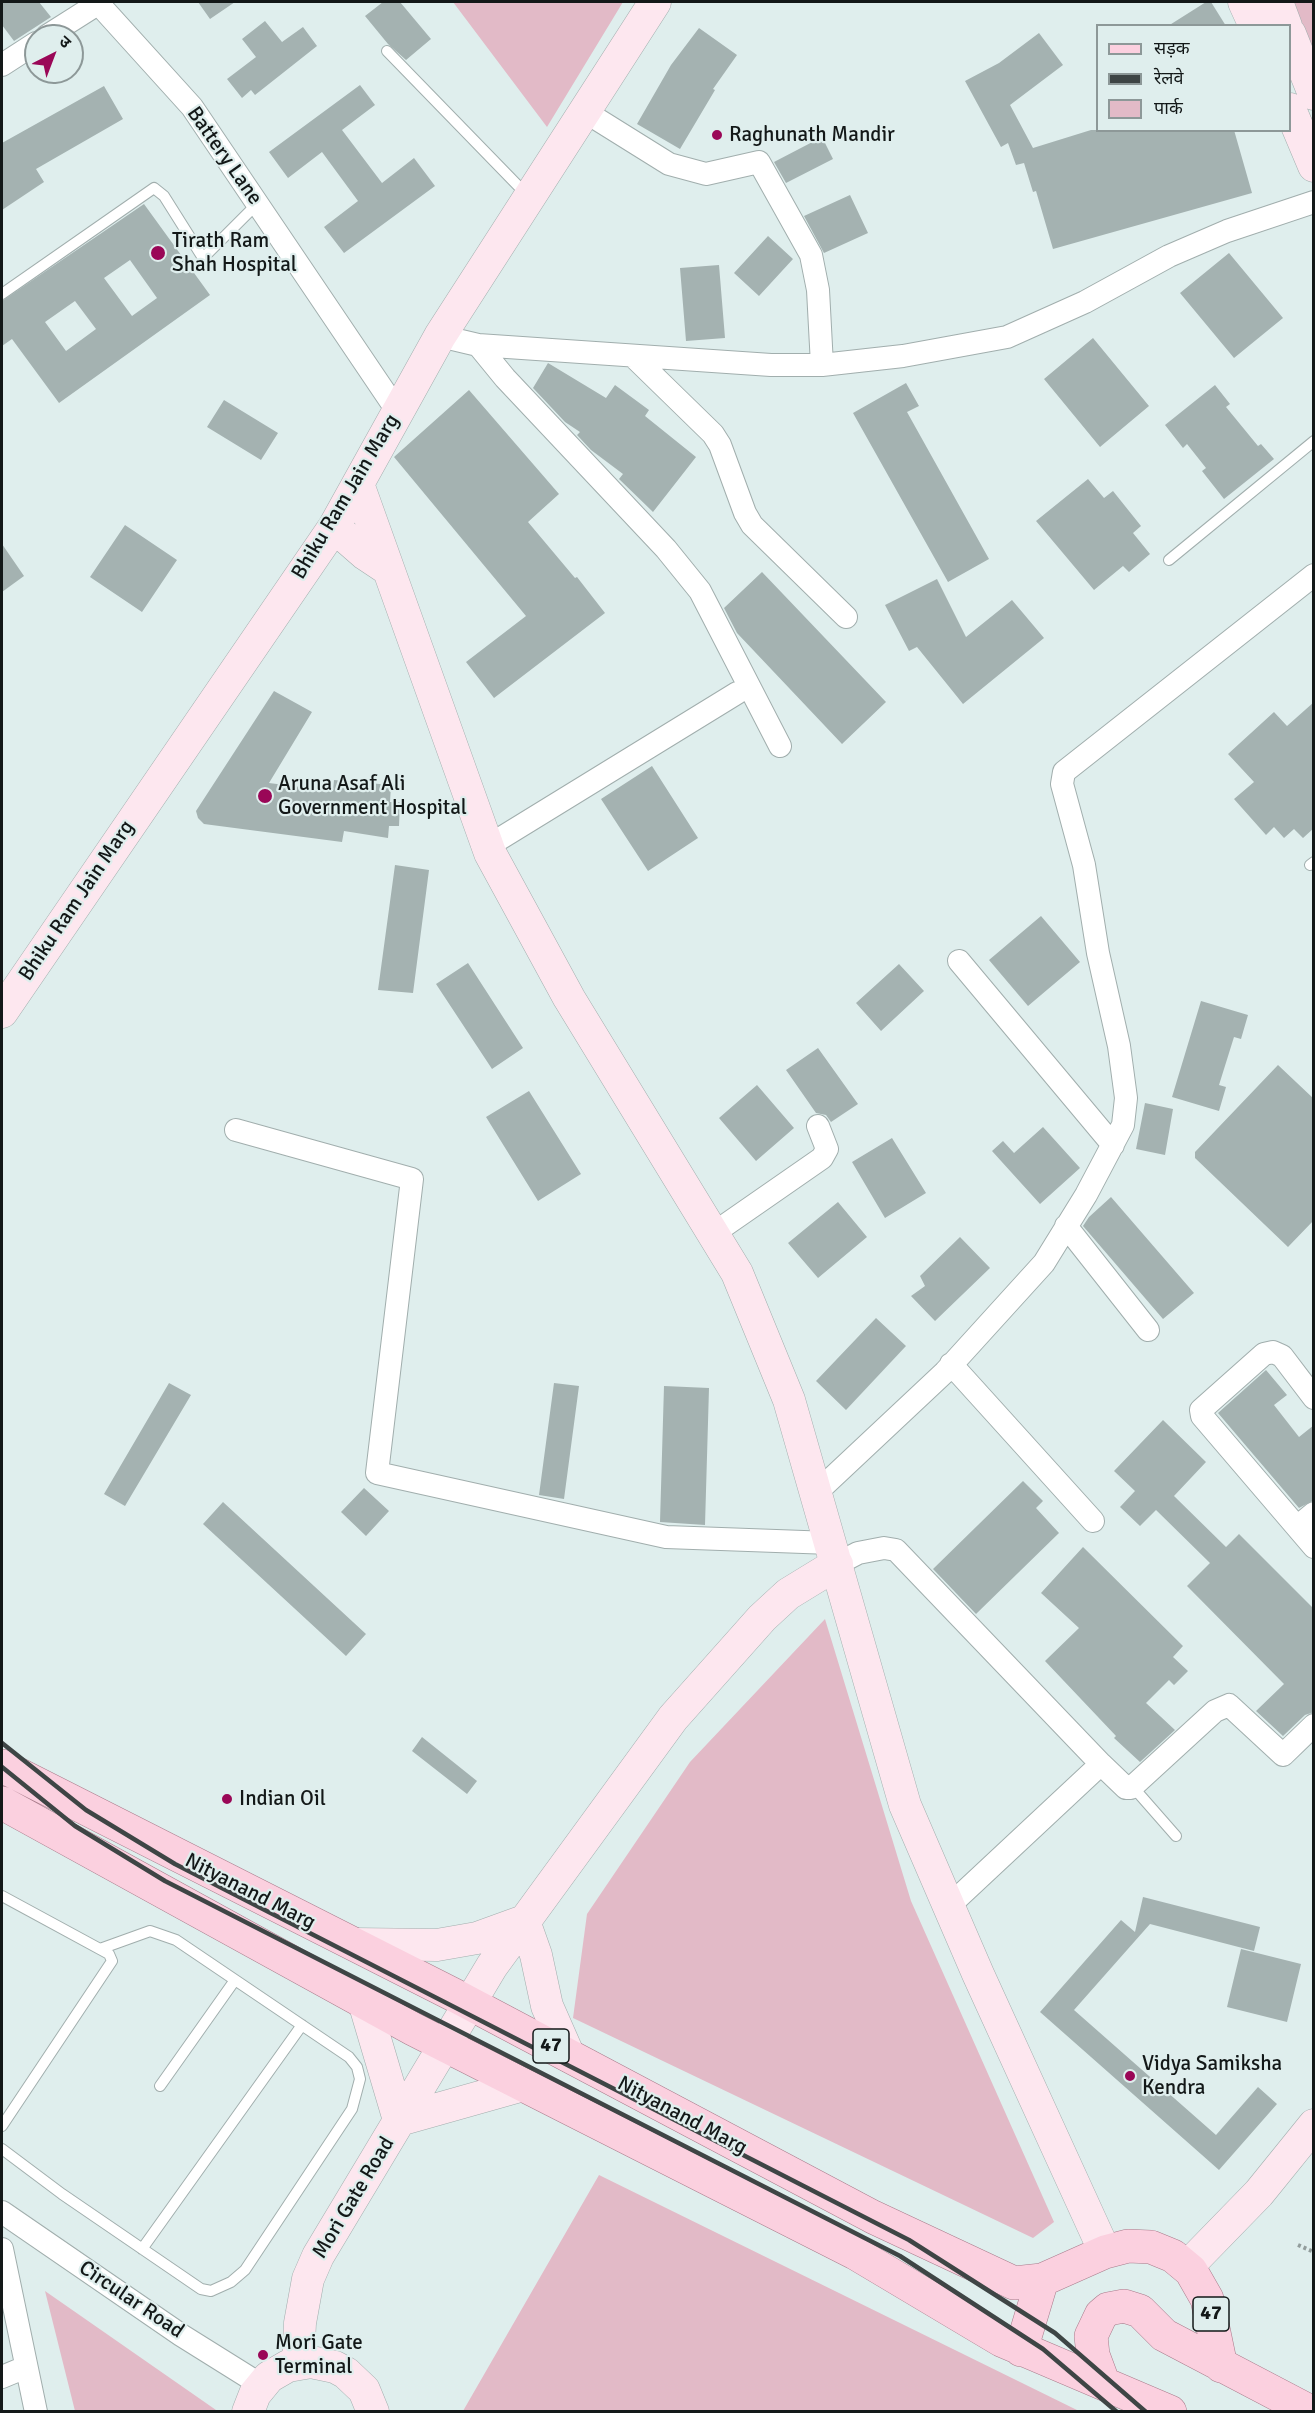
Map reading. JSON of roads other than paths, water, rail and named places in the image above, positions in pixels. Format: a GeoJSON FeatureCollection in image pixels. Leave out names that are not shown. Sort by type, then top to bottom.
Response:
{"type":"FeatureCollection","features":[{"type":"Feature","properties":{"kind":"main road","name":"Nityanand Marg"},"geometry":{"type":"LineString","coordinates":[[4,1772],[354,1944],[873,2217],[1014,2283],[1042,2280],[1105,2252],[1128,2246],[1151,2247],[1173,2256],[1187,2267],[1207,2299],[1221,2366]]}},
{"type":"Feature","properties":{"kind":"main road","name":"Nityanand Marg"},"geometry":{"type":"LineString","coordinates":[[2,1803],[444,2045],[855,2253],[1001,2340],[1170,2412]]}},
{"type":"Feature","properties":{"kind":"main road"},"geometry":{"type":"LineString","coordinates":[[855,2253],[873,2217]]}},
{"type":"Feature","properties":{"kind":"main road"},"geometry":{"type":"LineString","coordinates":[[1021,2349],[1042,2280]]}},
{"type":"Feature","properties":{"kind":"main road"},"geometry":{"type":"LineString","coordinates":[[1103,2382],[1093,2355],[1091,2336],[1101,2314],[1116,2306],[1132,2307],[1140,2311],[1164,2335],[1311,2412]]}},
{"type":"Feature","properties":{"kind":"street"},"geometry":{"type":"LineString","coordinates":[[65,24],[98,2]]}},
{"type":"Feature","properties":{"kind":"street","name":"Battery Lane"},"geometry":{"type":"LineString","coordinates":[[98,2],[192,107],[398,412]]}},
{"type":"Feature","properties":{"kind":"street","name":"Bhiku Ram Jain Marg"},"geometry":{"type":"LineString","coordinates":[[2,1012],[334,527],[440,336],[655,2]]}},
{"type":"Feature","properties":{"kind":"street"},"geometry":{"type":"LineString","coordinates":[[1244,2],[1254,24]]}},
{"type":"Feature","properties":{"kind":"street"},"geometry":{"type":"LineString","coordinates":[[1276,2],[1285,24]]}},
{"type":"Feature","properties":{"kind":"street"},"geometry":{"type":"LineString","coordinates":[[1291,36],[1314,94]]}},
{"type":"Feature","properties":{"kind":"street"},"geometry":{"type":"LineString","coordinates":[[2,65],[24,51]]}},
{"type":"Feature","properties":{"kind":"street"},"geometry":{"type":"LineString","coordinates":[[584,111],[669,164],[705,174],[759,162],[811,255],[818,290],[822,365]]}},
{"type":"Feature","properties":{"kind":"street"},"geometry":{"type":"LineString","coordinates":[[1291,111],[1314,166]]}},
{"type":"Feature","properties":{"kind":"street"},"geometry":{"type":"LineString","coordinates":[[440,336],[478,345],[771,365],[822,365],[903,356],[1007,337],[1085,302],[1169,256],[1227,231],[1314,202]]}},
{"type":"Feature","properties":{"kind":"street"},"geometry":{"type":"LineString","coordinates":[[478,345],[505,378],[666,549],[700,591],[780,746]]}},
{"type":"Feature","properties":{"kind":"street"},"geometry":{"type":"LineString","coordinates":[[634,357],[713,434],[720,445],[745,513],[752,525],[846,617]]}},
{"type":"Feature","properties":{"kind":"street"},"geometry":{"type":"LineString","coordinates":[[358,484],[378,535],[386,568],[431,682],[488,846],[569,998],[737,1273],[789,1400],[905,1805],[1105,2252]]}},
{"type":"Feature","properties":{"kind":"street"},"geometry":{"type":"LineString","coordinates":[[334,527],[364,554],[386,568]]}},
{"type":"Feature","properties":{"kind":"street"},"geometry":{"type":"LineString","coordinates":[[816,1493],[951,1364],[1037,1272],[1066,1226],[1123,1125],[1126,1098],[1084,865],[1062,777],[1068,766],[1314,575]]}},
{"type":"Feature","properties":{"kind":"street"},"geometry":{"type":"LineString","coordinates":[[488,846],[737,693]]}},
{"type":"Feature","properties":{"kind":"street"},"geometry":{"type":"LineString","coordinates":[[959,961],[1113,1145]]}},
{"type":"Feature","properties":{"kind":"street"},"geometry":{"type":"LineString","coordinates":[[714,1233],[822,1158],[827,1149],[818,1126]]}},
{"type":"Feature","properties":{"kind":"street"},"geometry":{"type":"LineString","coordinates":[[236,1130],[412,1179],[377,1473],[666,1537],[834,1554],[858,1553],[884,1548],[896,1550],[1126,1788],[1133,1787],[1215,1711],[1229,1705],[1283,1755],[1314,1725]]}},
{"type":"Feature","properties":{"kind":"street"},"geometry":{"type":"LineString","coordinates":[[1066,1226],[1148,1330]]}},
{"type":"Feature","properties":{"kind":"street"},"geometry":{"type":"LineString","coordinates":[[1314,1398],[1282,1356],[1273,1352],[1264,1354],[1201,1410],[1202,1416],[1305,1520],[1314,1547]]}},
{"type":"Feature","properties":{"kind":"street"},"geometry":{"type":"LineString","coordinates":[[951,1364],[1093,1521]]}},
{"type":"Feature","properties":{"kind":"street","name":"Mori Gate Road"},"geometry":{"type":"LineString","coordinates":[[298,2363],[300,2323],[308,2280],[318,2256],[469,2003],[524,1921],[681,1710],[762,1618],[834,1554]]}},
{"type":"Feature","properties":{"kind":"street"},"geometry":{"type":"LineString","coordinates":[[949,1906],[1101,1764]]}},
{"type":"Feature","properties":{"kind":"street"},"geometry":{"type":"LineString","coordinates":[[354,1944],[437,1945],[477,1938],[524,1921],[536,1955],[548,2006],[569,2056]]}},
{"type":"Feature","properties":{"kind":"street"},"geometry":{"type":"LineString","coordinates":[[364,2002],[399,2120],[523,2085]]}},
{"type":"Feature","properties":{"kind":"street"},"geometry":{"type":"LineString","coordinates":[[1187,2267],[1259,2193],[1314,2125]]}},
{"type":"Feature","properties":{"kind":"street","name":"Circular Road"},"geometry":{"type":"LineString","coordinates":[[2,2212],[181,2335],[255,2398]]}},
{"type":"Feature","properties":{"kind":"street"},"geometry":{"type":"LineString","coordinates":[[2,2249],[36,2412]]}},
{"type":"Feature","properties":{"kind":"street"},"geometry":{"type":"LineString","coordinates":[[255,2398],[278,2371],[298,2363],[323,2363],[346,2373],[364,2390],[373,2412]]}},
{"type":"Feature","properties":{"kind":"street"},"geometry":{"type":"LineString","coordinates":[[2,2377],[26,2367]]}},
{"type":"Feature","properties":{"kind":"lane"},"geometry":{"type":"LineString","coordinates":[[387,51],[529,197]]}},
{"type":"Feature","properties":{"kind":"lane"},"geometry":{"type":"LineString","coordinates":[[2,294],[154,188],[164,196],[203,258],[258,204]]}},
{"type":"Feature","properties":{"kind":"lane"},"geometry":{"type":"LineString","coordinates":[[1169,560],[1314,441]]}},
{"type":"Feature","properties":{"kind":"lane"},"geometry":{"type":"LineString","coordinates":[[1133,1787],[1176,1836]]}},
{"type":"Feature","properties":{"kind":"lane"},"geometry":{"type":"LineString","coordinates":[[2,1896],[112,1957],[110,1965],[2,2126]]}},
{"type":"Feature","properties":{"kind":"lane"},"geometry":{"type":"LineString","coordinates":[[2,2149],[142,2249],[201,2289],[211,2291],[226,2286],[245,2270],[352,2109],[358,2095],[360,2079],[357,2067],[349,2057],[176,1940],[150,1931],[100,1949]]}},
{"type":"Feature","properties":{"kind":"lane"},"geometry":{"type":"LineString","coordinates":[[160,2086],[235,1980]]}},
{"type":"Feature","properties":{"kind":"lane"},"geometry":{"type":"LineString","coordinates":[[142,2249],[302,2025]]}},
{"type":"Feature","properties":{"kind":"railway"},"geometry":{"type":"LineString","coordinates":[[2,1743],[86,1810],[175,1864],[909,2240],[1055,2333],[1146,2412]]}},
{"type":"Feature","properties":{"kind":"railway"},"geometry":{"type":"LineString","coordinates":[[2,1767],[75,1826],[165,1881],[900,2256],[1043,2349],[1117,2412]]}},
{"type":"Feature","properties":{"kind":"place","name":"Raghunath Mandir"},"geometry":{"type":"Point","coordinates":[717,135]}},
{"type":"Feature","properties":{"kind":"place","name":"Tirath Ram Shah Hospital"},"geometry":{"type":"Point","coordinates":[158,253]}},
{"type":"Feature","properties":{"kind":"place","name":"Aruna Asaf Ali Government Hospital"},"geometry":{"type":"Point","coordinates":[265,796]}},
{"type":"Feature","properties":{"kind":"place","name":"Indian Oil"},"geometry":{"type":"Point","coordinates":[227,1799]}},
{"type":"Feature","properties":{"kind":"place","name":"Vidya Samiksha Kendra"},"geometry":{"type":"Point","coordinates":[1130,2076]}},
{"type":"Feature","properties":{"kind":"place","name":"Mori Gate Terminal"},"geometry":{"type":"Point","coordinates":[263,2355]}}]}
